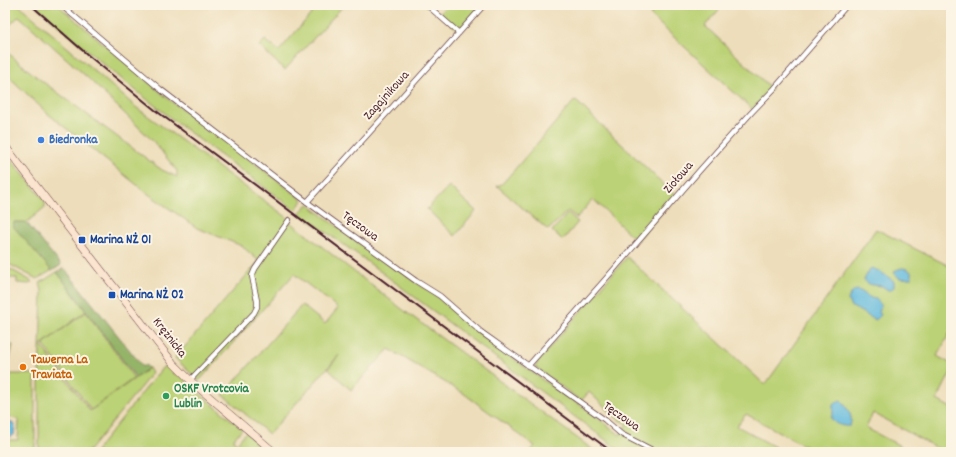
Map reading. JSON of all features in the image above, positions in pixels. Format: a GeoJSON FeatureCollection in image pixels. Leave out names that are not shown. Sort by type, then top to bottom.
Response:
{"type":"FeatureCollection","features":[{"type":"Feature","properties":{"kind":"street","name":"Tęczowa"},"geometry":{"type":"LineString","coordinates":[[61,5],[160,89],[307,202],[416,281],[440,296],[481,332],[606,420],[621,434],[656,452]]}},
{"type":"Feature","properties":{"kind":"street"},"geometry":{"type":"LineString","coordinates":[[427,5],[459,33]]}},
{"type":"Feature","properties":{"kind":"street","name":"Zagajnikowa"},"geometry":{"type":"LineString","coordinates":[[307,202],[484,5]]}},
{"type":"Feature","properties":{"kind":"street","name":"Ziołowa"},"geometry":{"type":"LineString","coordinates":[[528,366],[700,170],[774,89],[846,5]]}},
{"type":"Feature","properties":{"kind":"street","name":"Krężnicka"},"geometry":{"type":"LineString","coordinates":[[5,146],[167,356],[190,380],[274,452]]}},
{"type":"Feature","properties":{"kind":"street"},"geometry":{"type":"LineString","coordinates":[[190,380],[254,313],[257,307],[257,301],[252,276],[255,269],[289,220]]}},
{"type":"Feature","properties":{"kind":"green space"},"geometry":{"type":"Polygon","coordinates":[[[5,5],[19,5],[137,108],[288,218],[289,221],[402,309],[596,452],[529,452],[535,446],[463,393],[389,349],[351,390],[328,369],[339,355],[269,434],[223,395],[302,305],[325,324],[338,308],[294,274],[199,381],[175,358],[259,261],[242,246],[197,228],[147,193],[47,113],[5,73],[5,55],[8,53],[38,78],[162,170],[177,177],[177,171],[154,142],[88,78],[19,16],[5,30],[5,5]]]}},
{"type":"Feature","properties":{"kind":"green space"},"geometry":{"type":"Polygon","coordinates":[[[35,5],[58,5],[172,102],[303,200],[295,210],[127,84],[35,5]]]}},
{"type":"Feature","properties":{"kind":"green space"},"geometry":{"type":"Polygon","coordinates":[[[319,5],[344,5],[285,70],[259,46],[265,40],[279,51],[319,5]]]}},
{"type":"Feature","properties":{"kind":"green space"},"geometry":{"type":"Polygon","coordinates":[[[448,5],[482,5],[461,28],[456,28],[439,14],[448,5]]]}},
{"type":"Feature","properties":{"kind":"green space"},"geometry":{"type":"Polygon","coordinates":[[[659,5],[723,5],[705,26],[772,89],[752,109],[650,15],[659,5]]]}},
{"type":"Feature","properties":{"kind":"green space"},"geometry":{"type":"Polygon","coordinates":[[[575,100],[676,196],[637,241],[593,199],[577,218],[568,211],[548,230],[497,186],[502,184],[575,100]]]}},
{"type":"Feature","properties":{"kind":"green space"},"geometry":{"type":"Polygon","coordinates":[[[6,160],[12,161],[45,201],[45,207],[26,223],[61,265],[37,279],[5,262],[6,160]]]}},
{"type":"Feature","properties":{"kind":"green space"},"geometry":{"type":"Polygon","coordinates":[[[449,186],[476,211],[455,236],[427,209],[449,186]]]}},
{"type":"Feature","properties":{"kind":"green space"},"geometry":{"type":"Polygon","coordinates":[[[308,204],[359,243],[440,298],[480,334],[551,386],[585,408],[620,435],[627,424],[619,420],[589,392],[581,401],[535,367],[539,360],[627,257],[765,385],[876,229],[951,267],[951,331],[937,356],[951,364],[951,372],[937,400],[951,408],[951,452],[944,452],[873,413],[866,428],[912,452],[816,452],[746,414],[737,426],[784,452],[622,452],[357,254],[299,213],[308,204]]]}},
{"type":"Feature","properties":{"kind":"green space"},"geometry":{"type":"Polygon","coordinates":[[[568,213],[578,222],[563,240],[552,231],[568,213]]]}},
{"type":"Feature","properties":{"kind":"green space"},"geometry":{"type":"Polygon","coordinates":[[[14,222],[26,222],[61,265],[52,271],[13,226],[14,222]]]}},
{"type":"Feature","properties":{"kind":"green space"},"geometry":{"type":"Polygon","coordinates":[[[5,266],[32,282],[29,284],[17,283],[17,278],[5,278],[5,266]]]}},
{"type":"Feature","properties":{"kind":"green space"},"geometry":{"type":"Polygon","coordinates":[[[64,268],[143,367],[145,365],[149,368],[136,378],[57,272],[64,268]]]}},
{"type":"Feature","properties":{"kind":"green space"},"geometry":{"type":"Polygon","coordinates":[[[57,272],[86,311],[41,345],[90,411],[149,368],[152,373],[88,452],[39,452],[39,377],[42,291],[40,283],[57,272]]]}},
{"type":"Feature","properties":{"kind":"green space"},"geometry":{"type":"Polygon","coordinates":[[[86,312],[134,378],[91,410],[43,344],[86,312]]]}},
{"type":"Feature","properties":{"kind":"green space"},"geometry":{"type":"Polygon","coordinates":[[[5,344],[13,345],[7,372],[8,374],[35,374],[35,452],[5,452],[5,440],[18,440],[19,420],[5,415],[5,344]]]}},
{"type":"Feature","properties":{"kind":"green space","name":"OSKF Vrotcovia Lublin"},"geometry":{"type":"Polygon","coordinates":[[[163,367],[171,367],[177,372],[191,386],[242,429],[233,440],[237,443],[246,432],[267,452],[95,452],[163,367]]]}},
{"type":"Feature","properties":{"kind":"water"},"geometry":{"type":"Polygon","coordinates":[[[871,268],[879,271],[894,281],[894,287],[891,290],[887,290],[882,286],[872,285],[866,282],[864,280],[871,268]]]}},
{"type":"Feature","properties":{"kind":"water"},"geometry":{"type":"Polygon","coordinates":[[[902,268],[909,270],[912,273],[912,278],[898,277],[894,272],[902,268]]]}},
{"type":"Feature","properties":{"kind":"water"},"geometry":{"type":"Polygon","coordinates":[[[858,290],[879,302],[879,312],[881,315],[876,320],[850,306],[848,299],[853,291],[858,290]]]}},
{"type":"Feature","properties":{"kind":"water"},"geometry":{"type":"Polygon","coordinates":[[[841,400],[848,409],[851,419],[850,426],[839,425],[831,418],[833,413],[833,405],[841,400]]]}},
{"type":"Feature","properties":{"kind":"water"},"geometry":{"type":"Polygon","coordinates":[[[5,418],[15,425],[14,435],[10,437],[6,437],[5,433],[7,426],[5,425],[5,418]]]}},
{"type":"Feature","properties":{"kind":"railway"},"geometry":{"type":"LineString","coordinates":[[31,5],[89,56],[155,110],[612,452]]}},
{"type":"Feature","properties":{"kind":"place","name":"Biedronka"},"geometry":{"type":"Point","coordinates":[41,140]}},
{"type":"Feature","properties":{"kind":"place","name":"Marina NŻ 01"},"geometry":{"type":"Point","coordinates":[82,240]}},
{"type":"Feature","properties":{"kind":"place","name":"Marina NŻ 02"},"geometry":{"type":"Point","coordinates":[112,295]}},
{"type":"Feature","properties":{"kind":"place","name":"Tawerna La Traviata"},"geometry":{"type":"Point","coordinates":[23,367]}},
{"type":"Feature","properties":{"kind":"place","name":"OSKF Vrotcovia Lublin"},"geometry":{"type":"Point","coordinates":[166,396]}}]}
